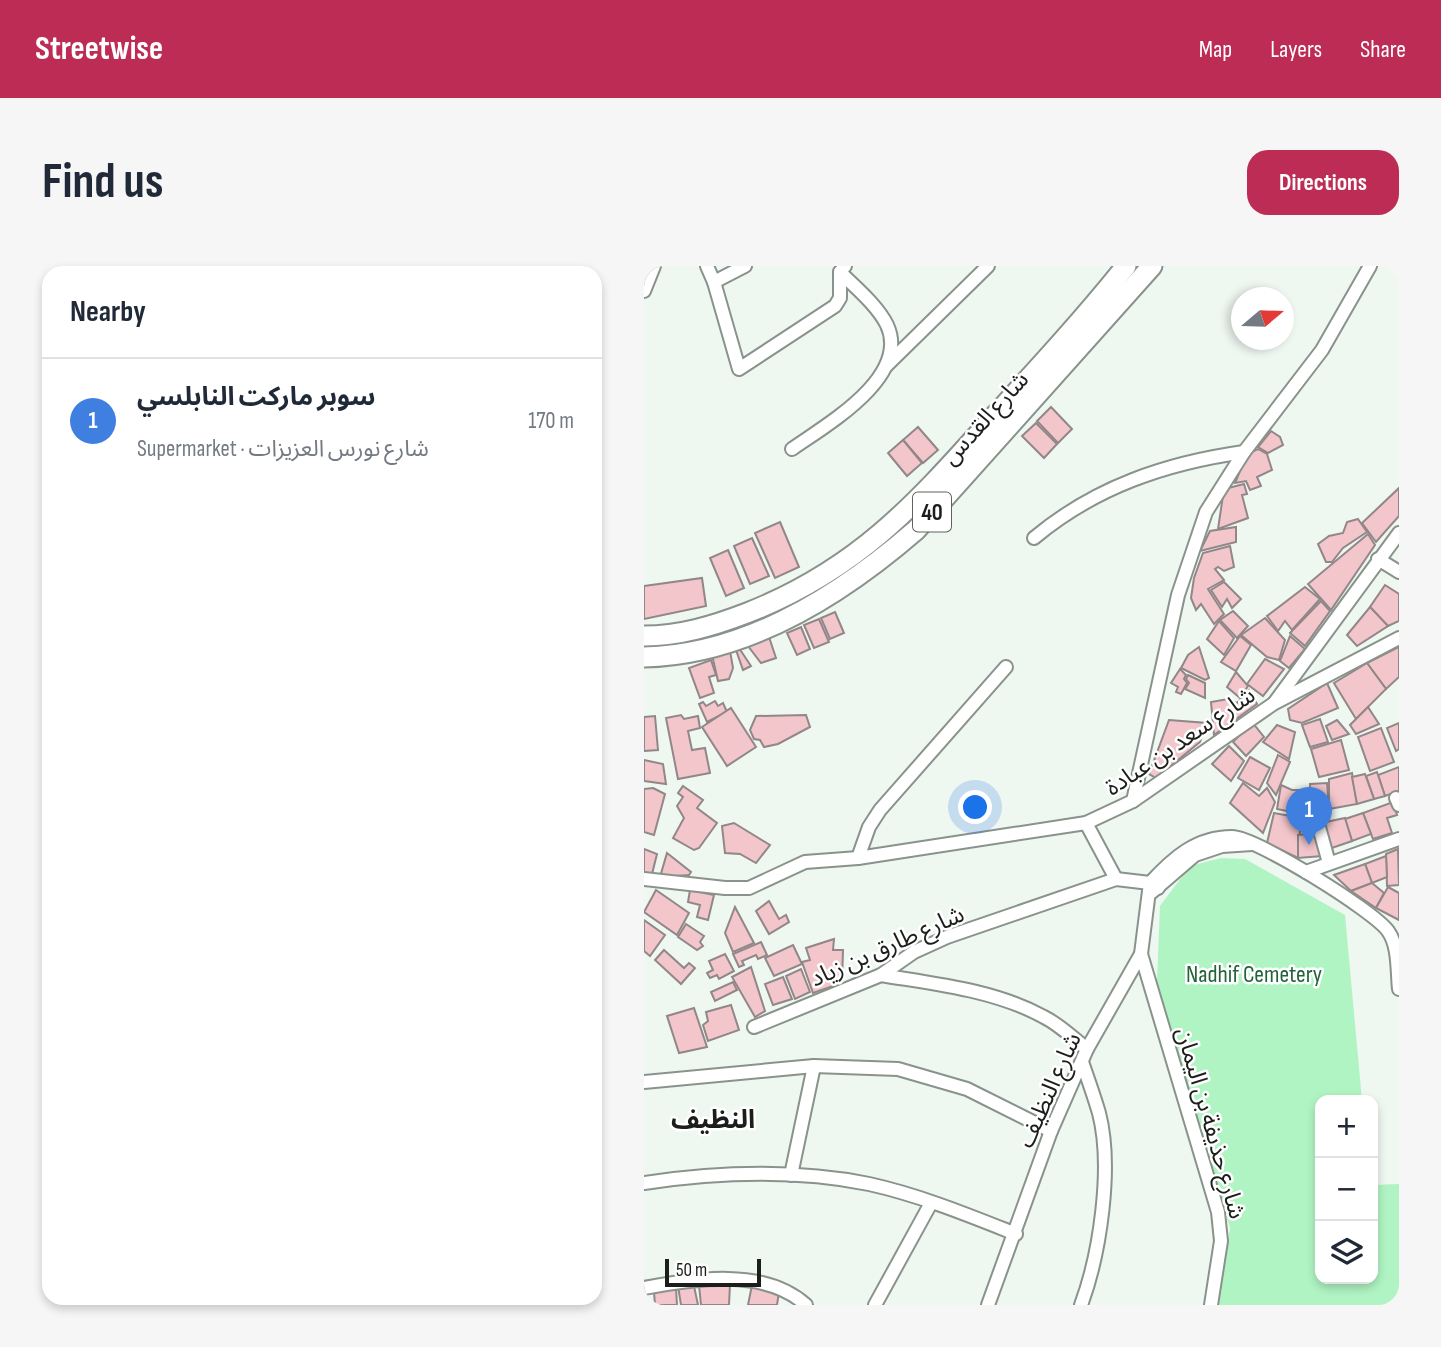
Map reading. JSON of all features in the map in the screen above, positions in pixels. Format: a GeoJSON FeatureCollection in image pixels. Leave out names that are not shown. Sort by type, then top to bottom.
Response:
{"type":"FeatureCollection","features":[{"type":"Feature","properties":{"kind":"highway","name":"شارع القدس"},"geometry":{"type":"LineString","coordinates":[[644,636],[694,630],[768,604],[792,594],[872,543],[905,513],[994,417],[1091,310],[1126,266]]}},
{"type":"Feature","properties":{"kind":"highway","name":"شارع القدس"},"geometry":{"type":"LineString","coordinates":[[644,657],[692,651],[765,628],[806,609],[878,562],[916,530],[1152,266]]}},
{"type":"Feature","properties":{"kind":"street"},"geometry":{"type":"LineString","coordinates":[[644,291],[654,266]]}},
{"type":"Feature","properties":{"kind":"street"},"geometry":{"type":"LineString","coordinates":[[707,266],[739,369],[835,306],[840,298],[842,269]]}},
{"type":"Feature","properties":{"kind":"street"},"geometry":{"type":"LineString","coordinates":[[713,282],[745,266]]}},
{"type":"Feature","properties":{"kind":"street"},"geometry":{"type":"LineString","coordinates":[[792,449],[860,399],[886,366],[988,266]]}},
{"type":"Feature","properties":{"kind":"street"},"geometry":{"type":"LineString","coordinates":[[1133,801],[1185,568],[1206,512],[1244,453],[1322,349],[1370,266]]}},
{"type":"Feature","properties":{"kind":"street"},"geometry":{"type":"LineString","coordinates":[[842,269],[888,326],[891,344],[886,366]]}},
{"type":"Feature","properties":{"kind":"street"},"geometry":{"type":"LineString","coordinates":[[1034,538],[1082,503],[1144,475],[1172,465],[1244,453]]}},
{"type":"Feature","properties":{"kind":"street"},"geometry":{"type":"LineString","coordinates":[[1273,704],[1399,533]]}},
{"type":"Feature","properties":{"kind":"street"},"geometry":{"type":"LineString","coordinates":[[1378,559],[1399,572]]}},
{"type":"Feature","properties":{"kind":"street","name":"شارع سعد بن عبادة"},"geometry":{"type":"LineString","coordinates":[[644,879],[749,888],[805,862],[858,858],[1086,822],[1133,801],[1273,704],[1399,638]]}},
{"type":"Feature","properties":{"kind":"street"},"geometry":{"type":"LineString","coordinates":[[858,858],[869,827],[880,810],[1006,667]]}},
{"type":"Feature","properties":{"kind":"street"},"geometry":{"type":"LineString","coordinates":[[1317,820],[1329,863]]}},
{"type":"Feature","properties":{"kind":"street"},"geometry":{"type":"LineString","coordinates":[[1086,822],[1116,880]]}},
{"type":"Feature","properties":{"kind":"street"},"geometry":{"type":"LineString","coordinates":[[1152,888],[1184,851],[1224,837],[1247,843],[1306,872],[1383,925],[1397,944],[1399,989]]}},
{"type":"Feature","properties":{"kind":"street"},"geometry":{"type":"LineString","coordinates":[[1306,872],[1399,839]]}},
{"type":"Feature","properties":{"kind":"street","name":"شارع طارق بن زياد"},"geometry":{"type":"LineString","coordinates":[[754,1027],[881,975],[914,953],[947,937],[1116,880],[1152,888]]}},
{"type":"Feature","properties":{"kind":"street","name":"شارع النظيف"},"geometry":{"type":"LineString","coordinates":[[988,1305],[1016,1234],[1051,1131],[1087,1049],[1141,954],[1152,888]]}},
{"type":"Feature","properties":{"kind":"street","name":"شارع حذيفة بن اليمان"},"geometry":{"type":"LineString","coordinates":[[1141,954],[1218,1212],[1221,1241],[1211,1305]]}},
{"type":"Feature","properties":{"kind":"street"},"geometry":{"type":"LineString","coordinates":[[881,975],[954,988],[1020,1006],[1044,1017],[1087,1049]]}},
{"type":"Feature","properties":{"kind":"street"},"geometry":{"type":"LineString","coordinates":[[1081,1305],[1096,1254],[1103,1177],[1100,1115],[1082,1062]]}},
{"type":"Feature","properties":{"kind":"street"},"geometry":{"type":"LineString","coordinates":[[791,1175],[814,1066]]}},
{"type":"Feature","properties":{"kind":"street"},"geometry":{"type":"LineString","coordinates":[[644,1082],[814,1066],[873,1067],[921,1073],[967,1088],[1051,1131]]}},
{"type":"Feature","properties":{"kind":"street"},"geometry":{"type":"LineString","coordinates":[[644,1183],[715,1175],[823,1177],[870,1185],[931,1203],[1016,1234]]}},
{"type":"Feature","properties":{"kind":"street"},"geometry":{"type":"LineString","coordinates":[[875,1305],[931,1203]]}},
{"type":"Feature","properties":{"kind":"street"},"geometry":{"type":"LineString","coordinates":[[644,1289],[722,1279],[757,1283],[783,1291],[806,1305]]}},
{"type":"Feature","properties":{"kind":"green space","name":"Nadhif Cemetery"},"geometry":{"type":"Polygon","coordinates":[[[1221,858],[1245,859],[1345,915],[1362,1095],[1315,1095],[1315,1284],[1378,1284],[1378,1185],[1399,1184],[1399,1305],[1218,1305],[1230,1228],[1157,981],[1160,906],[1190,866],[1221,858]]]}},
{"type":"Feature","properties":{"kind":"building"},"geometry":{"type":"Polygon","coordinates":[[[1051,407],[1072,429],[1058,443],[1037,421],[1051,407]]]}},
{"type":"Feature","properties":{"kind":"building"},"geometry":{"type":"Polygon","coordinates":[[[1036,423],[1057,444],[1044,458],[1022,436],[1036,423]]]}},
{"type":"Feature","properties":{"kind":"building"},"geometry":{"type":"Polygon","coordinates":[[[918,427],[938,450],[923,463],[903,440],[918,427]]]}},
{"type":"Feature","properties":{"kind":"building"},"geometry":{"type":"Polygon","coordinates":[[[1271,431],[1280,437],[1283,445],[1268,453],[1258,447],[1271,431]]]}},
{"type":"Feature","properties":{"kind":"building"},"geometry":{"type":"Polygon","coordinates":[[[903,440],[922,463],[907,476],[888,453],[903,440]]]}},
{"type":"Feature","properties":{"kind":"building"},"geometry":{"type":"Polygon","coordinates":[[[1258,449],[1267,454],[1272,470],[1257,477],[1261,486],[1250,490],[1246,481],[1235,483],[1247,454],[1258,449]]]}},
{"type":"Feature","properties":{"kind":"building"},"geometry":{"type":"Polygon","coordinates":[[[1244,484],[1247,494],[1242,495],[1248,518],[1218,529],[1224,489],[1244,484]]]}},
{"type":"Feature","properties":{"kind":"building"},"geometry":{"type":"Polygon","coordinates":[[[1399,488],[1399,516],[1376,542],[1362,523],[1399,488]]]}},
{"type":"Feature","properties":{"kind":"building"},"geometry":{"type":"Polygon","coordinates":[[[1358,519],[1367,532],[1343,548],[1332,562],[1326,562],[1318,544],[1329,536],[1343,533],[1347,522],[1358,519]]]}},
{"type":"Feature","properties":{"kind":"building"},"geometry":{"type":"Polygon","coordinates":[[[780,522],[799,567],[775,578],[755,533],[780,522]]]}},
{"type":"Feature","properties":{"kind":"building"},"geometry":{"type":"Polygon","coordinates":[[[1236,527],[1236,542],[1200,551],[1210,531],[1236,527]]]}},
{"type":"Feature","properties":{"kind":"building"},"geometry":{"type":"Polygon","coordinates":[[[1368,534],[1375,545],[1331,610],[1308,584],[1368,534]]]}},
{"type":"Feature","properties":{"kind":"building"},"geometry":{"type":"Polygon","coordinates":[[[752,538],[769,576],[750,584],[734,546],[752,538]]]}},
{"type":"Feature","properties":{"kind":"building"},"geometry":{"type":"Polygon","coordinates":[[[1230,546],[1234,567],[1224,571],[1218,567],[1215,569],[1224,580],[1208,589],[1224,614],[1214,624],[1201,604],[1196,610],[1191,598],[1194,578],[1203,553],[1230,546]]]}},
{"type":"Feature","properties":{"kind":"building"},"geometry":{"type":"Polygon","coordinates":[[[728,550],[744,588],[726,596],[710,558],[728,550]]]}},
{"type":"Feature","properties":{"kind":"building"},"geometry":{"type":"Polygon","coordinates":[[[702,578],[706,606],[644,619],[644,586],[702,578]]]}},
{"type":"Feature","properties":{"kind":"building"},"geometry":{"type":"Polygon","coordinates":[[[1224,582],[1241,599],[1232,608],[1227,599],[1222,607],[1211,590],[1224,582]]]}},
{"type":"Feature","properties":{"kind":"building"},"geometry":{"type":"Polygon","coordinates":[[[1385,585],[1399,594],[1399,621],[1388,626],[1370,607],[1385,585]]]}},
{"type":"Feature","properties":{"kind":"building"},"geometry":{"type":"Polygon","coordinates":[[[1305,587],[1320,599],[1292,630],[1285,621],[1278,631],[1267,616],[1305,587]]]}},
{"type":"Feature","properties":{"kind":"building"},"geometry":{"type":"Polygon","coordinates":[[[1321,601],[1330,611],[1305,646],[1290,633],[1321,601]]]}},
{"type":"Feature","properties":{"kind":"building"},"geometry":{"type":"Polygon","coordinates":[[[1370,607],[1388,626],[1357,646],[1347,635],[1370,607]]]}},
{"type":"Feature","properties":{"kind":"building"},"geometry":{"type":"Polygon","coordinates":[[[1233,611],[1248,626],[1237,638],[1220,620],[1233,611]]]}},
{"type":"Feature","properties":{"kind":"building"},"geometry":{"type":"Polygon","coordinates":[[[835,612],[844,633],[830,639],[821,618],[835,612]]]}},
{"type":"Feature","properties":{"kind":"building"},"geometry":{"type":"Polygon","coordinates":[[[1265,618],[1285,640],[1279,660],[1267,657],[1241,635],[1265,618]]]}},
{"type":"Feature","properties":{"kind":"building"},"geometry":{"type":"Polygon","coordinates":[[[819,619],[829,642],[814,648],[804,625],[819,619]]]}},
{"type":"Feature","properties":{"kind":"building"},"geometry":{"type":"Polygon","coordinates":[[[1219,621],[1234,638],[1224,655],[1207,639],[1219,621]]]}},
{"type":"Feature","properties":{"kind":"building"},"geometry":{"type":"Polygon","coordinates":[[[801,627],[810,649],[797,655],[787,633],[801,627]]]}},
{"type":"Feature","properties":{"kind":"building"},"geometry":{"type":"Polygon","coordinates":[[[1240,636],[1251,645],[1236,671],[1221,662],[1240,636]]]}},
{"type":"Feature","properties":{"kind":"building"},"geometry":{"type":"Polygon","coordinates":[[[1290,636],[1305,649],[1289,668],[1280,661],[1290,636]]]}},
{"type":"Feature","properties":{"kind":"building"},"geometry":{"type":"Polygon","coordinates":[[[769,637],[776,658],[761,663],[748,646],[769,637]]]}},
{"type":"Feature","properties":{"kind":"building"},"geometry":{"type":"Polygon","coordinates":[[[1199,647],[1209,678],[1205,680],[1181,668],[1188,655],[1199,647]]]}},
{"type":"Feature","properties":{"kind":"building"},"geometry":{"type":"Polygon","coordinates":[[[1399,647],[1399,677],[1386,689],[1367,663],[1399,647]]]}},
{"type":"Feature","properties":{"kind":"building"},"geometry":{"type":"Polygon","coordinates":[[[739,648],[751,666],[743,670],[736,650],[739,648]]]}},
{"type":"Feature","properties":{"kind":"building"},"geometry":{"type":"Polygon","coordinates":[[[730,651],[733,668],[729,679],[718,681],[712,655],[730,651]]]}},
{"type":"Feature","properties":{"kind":"building"},"geometry":{"type":"Polygon","coordinates":[[[1265,659],[1284,669],[1263,696],[1247,684],[1265,659]]]}},
{"type":"Feature","properties":{"kind":"building"},"geometry":{"type":"Polygon","coordinates":[[[711,660],[716,675],[709,677],[714,693],[700,698],[689,668],[711,660]]]}},
{"type":"Feature","properties":{"kind":"building"},"geometry":{"type":"Polygon","coordinates":[[[1367,663],[1386,689],[1356,719],[1334,683],[1367,663]]]}},
{"type":"Feature","properties":{"kind":"building"},"geometry":{"type":"Polygon","coordinates":[[[1180,669],[1186,675],[1184,679],[1187,683],[1181,694],[1176,692],[1178,687],[1171,683],[1180,669]]]}},
{"type":"Feature","properties":{"kind":"building"},"geometry":{"type":"Polygon","coordinates":[[[1236,672],[1248,686],[1240,698],[1227,687],[1236,672]]]}},
{"type":"Feature","properties":{"kind":"building"},"geometry":{"type":"Polygon","coordinates":[[[1188,675],[1205,683],[1205,698],[1185,689],[1189,683],[1186,679],[1188,675]]]}},
{"type":"Feature","properties":{"kind":"building"},"geometry":{"type":"Polygon","coordinates":[[[1327,683],[1338,708],[1302,723],[1290,720],[1288,709],[1327,683]]]}},
{"type":"Feature","properties":{"kind":"building"},"geometry":{"type":"Polygon","coordinates":[[[1249,690],[1257,704],[1214,735],[1211,702],[1228,699],[1237,703],[1249,690]]]}},
{"type":"Feature","properties":{"kind":"building"},"geometry":{"type":"Polygon","coordinates":[[[715,701],[718,706],[723,703],[727,712],[707,722],[699,704],[703,702],[706,706],[715,701]]]}},
{"type":"Feature","properties":{"kind":"building"},"geometry":{"type":"Polygon","coordinates":[[[1368,707],[1379,724],[1356,734],[1350,725],[1368,707]]]}},
{"type":"Feature","properties":{"kind":"building"},"geometry":{"type":"Polygon","coordinates":[[[731,708],[756,747],[727,766],[702,727],[731,708]]]}},
{"type":"Feature","properties":{"kind":"building"},"geometry":{"type":"Polygon","coordinates":[[[681,715],[684,719],[698,716],[700,728],[688,731],[692,750],[705,748],[710,773],[678,779],[666,718],[681,715]]]}},
{"type":"Feature","properties":{"kind":"building"},"geometry":{"type":"Polygon","coordinates":[[[806,715],[810,727],[778,744],[764,747],[760,740],[754,739],[750,730],[756,716],[806,715]]]}},
{"type":"Feature","properties":{"kind":"building"},"geometry":{"type":"Polygon","coordinates":[[[655,716],[658,750],[644,751],[644,717],[655,716]]]}},
{"type":"Feature","properties":{"kind":"building"},"geometry":{"type":"Polygon","coordinates":[[[1320,719],[1328,742],[1310,747],[1302,725],[1320,719]]]}},
{"type":"Feature","properties":{"kind":"building"},"geometry":{"type":"Polygon","coordinates":[[[1169,720],[1207,723],[1200,742],[1156,778],[1149,774],[1169,720]]]}},
{"type":"Feature","properties":{"kind":"building"},"geometry":{"type":"Polygon","coordinates":[[[1337,720],[1349,734],[1332,740],[1326,726],[1337,720]]]}},
{"type":"Feature","properties":{"kind":"building"},"geometry":{"type":"Polygon","coordinates":[[[1252,722],[1264,737],[1246,756],[1233,742],[1252,722]]]}},
{"type":"Feature","properties":{"kind":"building"},"geometry":{"type":"Polygon","coordinates":[[[1399,723],[1399,749],[1396,751],[1387,728],[1399,723]]]}},
{"type":"Feature","properties":{"kind":"building"},"geometry":{"type":"Polygon","coordinates":[[[1277,725],[1295,732],[1289,759],[1263,742],[1277,725]]]}},
{"type":"Feature","properties":{"kind":"building"},"geometry":{"type":"Polygon","coordinates":[[[1381,728],[1394,762],[1370,771],[1358,737],[1381,728]]]}},
{"type":"Feature","properties":{"kind":"building"},"geometry":{"type":"Polygon","coordinates":[[[1341,740],[1349,770],[1319,777],[1311,749],[1341,740]]]}},
{"type":"Feature","properties":{"kind":"building"},"geometry":{"type":"Polygon","coordinates":[[[1229,746],[1244,761],[1231,781],[1212,764],[1229,746]]]}},
{"type":"Feature","properties":{"kind":"building"},"geometry":{"type":"Polygon","coordinates":[[[1278,755],[1290,762],[1276,795],[1267,783],[1278,755]]]}},
{"type":"Feature","properties":{"kind":"building"},"geometry":{"type":"Polygon","coordinates":[[[1250,757],[1270,768],[1259,790],[1238,778],[1250,757]]]}},
{"type":"Feature","properties":{"kind":"building"},"geometry":{"type":"Polygon","coordinates":[[[644,760],[663,764],[666,784],[644,781],[644,760]]]}},
{"type":"Feature","properties":{"kind":"building"},"geometry":{"type":"Polygon","coordinates":[[[1399,767],[1399,791],[1385,796],[1378,775],[1399,767]]]}},
{"type":"Feature","properties":{"kind":"building"},"geometry":{"type":"Polygon","coordinates":[[[1377,772],[1385,796],[1374,799],[1366,776],[1377,772]]]}},
{"type":"Feature","properties":{"kind":"building"},"geometry":{"type":"Polygon","coordinates":[[[1352,773],[1357,804],[1329,809],[1329,779],[1352,773]]]}},
{"type":"Feature","properties":{"kind":"building"},"geometry":{"type":"Polygon","coordinates":[[[1365,774],[1374,799],[1357,804],[1352,777],[1365,774]]]}},
{"type":"Feature","properties":{"kind":"building"},"geometry":{"type":"Polygon","coordinates":[[[1243,783],[1259,796],[1267,788],[1275,802],[1263,833],[1230,803],[1243,783]]]}},
{"type":"Feature","properties":{"kind":"building"},"geometry":{"type":"Polygon","coordinates":[[[1327,783],[1329,809],[1311,810],[1310,784],[1327,783]]]}},
{"type":"Feature","properties":{"kind":"building"},"geometry":{"type":"Polygon","coordinates":[[[1281,785],[1292,790],[1303,790],[1301,814],[1277,809],[1281,785]]]}},
{"type":"Feature","properties":{"kind":"building"},"geometry":{"type":"Polygon","coordinates":[[[683,786],[703,800],[697,808],[717,823],[699,848],[694,850],[673,838],[684,818],[677,806],[683,797],[678,793],[683,786]]]}},
{"type":"Feature","properties":{"kind":"building"},"geometry":{"type":"Polygon","coordinates":[[[653,788],[665,794],[654,835],[644,832],[644,789],[653,788]]]}},
{"type":"Feature","properties":{"kind":"building"},"geometry":{"type":"Polygon","coordinates":[[[1393,802],[1397,815],[1387,818],[1392,833],[1373,839],[1363,813],[1393,802]]]}},
{"type":"Feature","properties":{"kind":"building"},"geometry":{"type":"Polygon","coordinates":[[[1274,813],[1301,818],[1298,858],[1267,843],[1274,813]]]}},
{"type":"Feature","properties":{"kind":"building"},"geometry":{"type":"Polygon","coordinates":[[[1363,813],[1371,834],[1352,841],[1345,819],[1363,813]]]}},
{"type":"Feature","properties":{"kind":"building"},"geometry":{"type":"Polygon","coordinates":[[[1345,818],[1352,841],[1329,849],[1321,823],[1345,818]]]}},
{"type":"Feature","properties":{"kind":"building"},"geometry":{"type":"Polygon","coordinates":[[[734,823],[770,845],[756,863],[740,854],[725,853],[722,826],[734,823]]]}},
{"type":"Feature","properties":{"kind":"building"},"geometry":{"type":"Polygon","coordinates":[[[1317,833],[1322,856],[1298,858],[1298,835],[1317,833]]]}},
{"type":"Feature","properties":{"kind":"building"},"geometry":{"type":"Polygon","coordinates":[[[644,849],[657,854],[651,878],[644,876],[644,849]]]}},
{"type":"Feature","properties":{"kind":"building"},"geometry":{"type":"Polygon","coordinates":[[[1398,849],[1399,885],[1387,886],[1386,854],[1398,849]]]}},
{"type":"Feature","properties":{"kind":"building"},"geometry":{"type":"Polygon","coordinates":[[[667,853],[691,872],[689,875],[660,877],[667,853]]]}},
{"type":"Feature","properties":{"kind":"building"},"geometry":{"type":"Polygon","coordinates":[[[1386,856],[1387,877],[1372,883],[1365,864],[1386,856]]]}},
{"type":"Feature","properties":{"kind":"building"},"geometry":{"type":"Polygon","coordinates":[[[1365,864],[1372,883],[1351,891],[1334,875],[1365,864]]]}},
{"type":"Feature","properties":{"kind":"building"},"geometry":{"type":"Polygon","coordinates":[[[1372,883],[1384,893],[1376,908],[1351,891],[1372,883]]]}},
{"type":"Feature","properties":{"kind":"building"},"geometry":{"type":"Polygon","coordinates":[[[1388,887],[1399,893],[1399,920],[1376,908],[1388,887]]]}},
{"type":"Feature","properties":{"kind":"building"},"geometry":{"type":"Polygon","coordinates":[[[656,890],[689,913],[677,935],[644,912],[656,890]]]}},
{"type":"Feature","properties":{"kind":"building"},"geometry":{"type":"Polygon","coordinates":[[[690,890],[714,895],[708,920],[697,917],[700,905],[688,902],[690,890]]]}},
{"type":"Feature","properties":{"kind":"building"},"geometry":{"type":"Polygon","coordinates":[[[769,901],[779,919],[786,915],[789,922],[769,934],[756,911],[769,901]]]}},
{"type":"Feature","properties":{"kind":"building"},"geometry":{"type":"Polygon","coordinates":[[[735,907],[754,943],[733,952],[725,933],[735,907]]]}},
{"type":"Feature","properties":{"kind":"building"},"geometry":{"type":"Polygon","coordinates":[[[644,920],[665,935],[650,956],[644,951],[644,920]]]}},
{"type":"Feature","properties":{"kind":"building"},"geometry":{"type":"Polygon","coordinates":[[[686,924],[704,936],[700,942],[703,946],[697,950],[678,937],[686,924]]]}},
{"type":"Feature","properties":{"kind":"building"},"geometry":{"type":"Polygon","coordinates":[[[834,939],[833,950],[843,950],[842,983],[813,993],[802,962],[810,960],[806,948],[834,939]]]}},
{"type":"Feature","properties":{"kind":"building"},"geometry":{"type":"Polygon","coordinates":[[[761,942],[767,955],[758,959],[756,955],[742,961],[744,965],[739,967],[733,954],[761,942]]]}},
{"type":"Feature","properties":{"kind":"building"},"geometry":{"type":"Polygon","coordinates":[[[793,945],[802,964],[774,976],[765,958],[793,945]]]}},
{"type":"Feature","properties":{"kind":"building"},"geometry":{"type":"Polygon","coordinates":[[[664,950],[684,968],[689,963],[695,968],[681,984],[655,960],[664,950]]]}},
{"type":"Feature","properties":{"kind":"building"},"geometry":{"type":"Polygon","coordinates":[[[725,954],[734,971],[719,979],[717,975],[710,978],[707,973],[713,970],[709,961],[725,954]]]}},
{"type":"Feature","properties":{"kind":"building"},"geometry":{"type":"Polygon","coordinates":[[[751,967],[765,1011],[755,1017],[732,977],[751,967]]]}},
{"type":"Feature","properties":{"kind":"building"},"geometry":{"type":"Polygon","coordinates":[[[801,969],[810,992],[795,999],[786,976],[801,969]]]}},
{"type":"Feature","properties":{"kind":"building"},"geometry":{"type":"Polygon","coordinates":[[[783,977],[792,999],[773,1005],[765,984],[783,977]]]}},
{"type":"Feature","properties":{"kind":"building"},"geometry":{"type":"Polygon","coordinates":[[[733,982],[737,990],[715,1001],[711,992],[733,982]]]}},
{"type":"Feature","properties":{"kind":"building"},"geometry":{"type":"Polygon","coordinates":[[[731,1005],[739,1030],[708,1041],[703,1025],[708,1021],[706,1012],[731,1005]]]}},
{"type":"Feature","properties":{"kind":"building"},"geometry":{"type":"Polygon","coordinates":[[[694,1008],[707,1047],[679,1053],[667,1016],[694,1008]]]}},
{"type":"Feature","properties":{"kind":"building"},"geometry":{"type":"Polygon","coordinates":[[[730,1284],[729,1305],[701,1305],[699,1285],[730,1284]]]}},
{"type":"Feature","properties":{"kind":"building"},"geometry":{"type":"Polygon","coordinates":[[[752,1285],[779,1292],[777,1305],[748,1305],[752,1285]]]}},
{"type":"Feature","properties":{"kind":"building"},"geometry":{"type":"Polygon","coordinates":[[[678,1286],[694,1286],[698,1305],[681,1305],[678,1286]]]}},
{"type":"Feature","properties":{"kind":"building"},"geometry":{"type":"Polygon","coordinates":[[[676,1288],[677,1305],[655,1305],[654,1292],[676,1288]]]}},
{"type":"Feature","properties":{"kind":"place","name":"سوبر ماركت النابلسي"},"geometry":{"type":"Point","coordinates":[1309,845]}},
{"type":"Feature","properties":{"kind":"district","name":"النظيف"},"geometry":{"type":"Point","coordinates":[713,1119]}}]}
